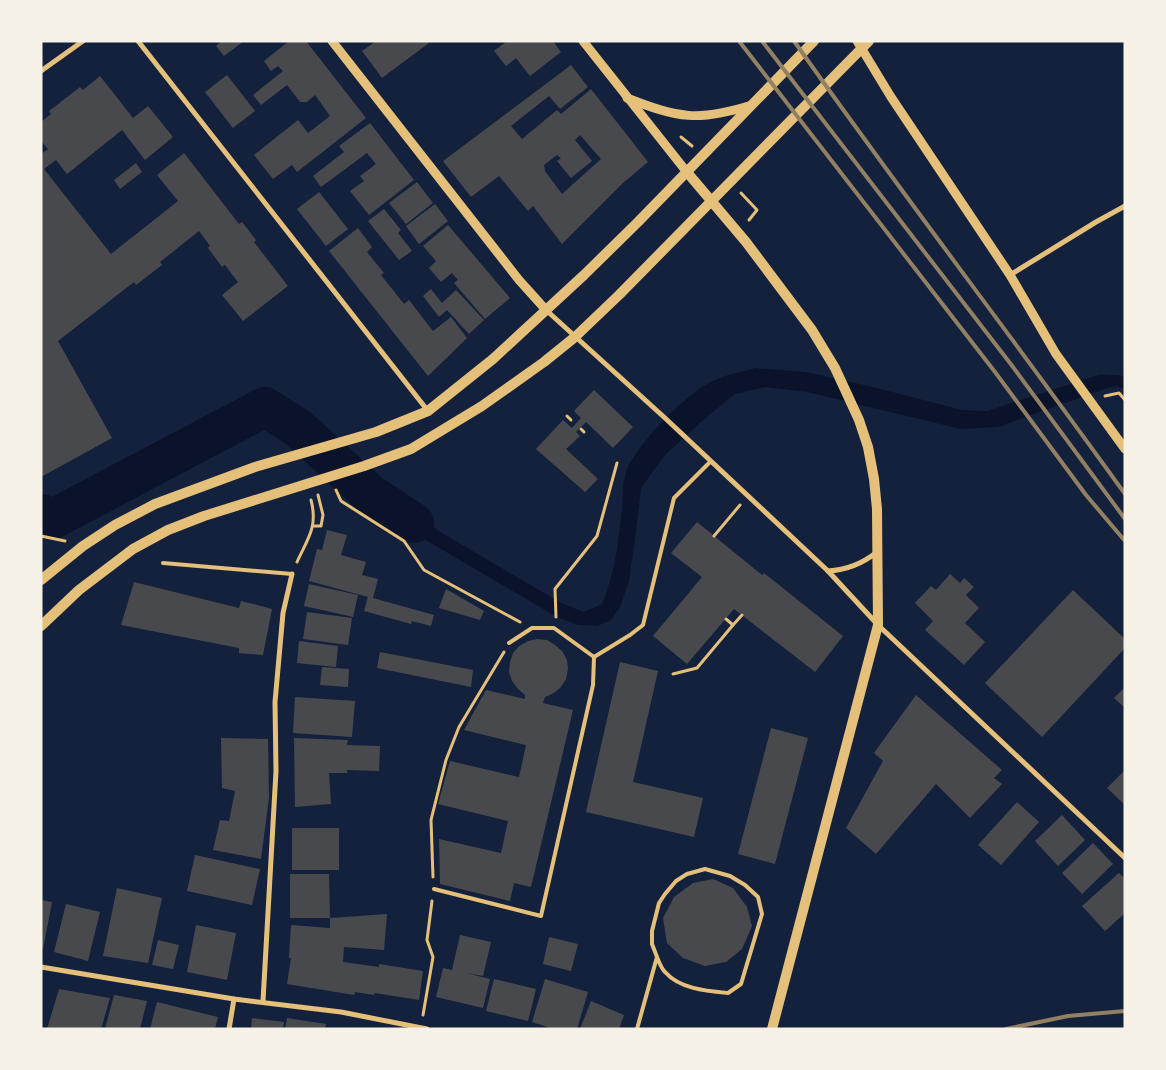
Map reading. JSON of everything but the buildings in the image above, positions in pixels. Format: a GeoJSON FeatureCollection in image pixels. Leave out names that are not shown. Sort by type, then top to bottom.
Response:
{"type":"FeatureCollection","features":[{"type":"Feature","properties":{"kind":"main road"},"geometry":{"type":"LineString","coordinates":[[41,580],[82,546],[115,525],[156,504],[255,467],[376,432],[428,411],[493,360],[638,222],[814,41]]}},
{"type":"Feature","properties":{"kind":"main road"},"geometry":{"type":"LineString","coordinates":[[41,626],[78,590],[132,549],[168,530],[204,516],[364,466],[411,449],[489,401],[544,362],[575,337],[712,201],[859,45],[870,41]]}},
{"type":"Feature","properties":{"kind":"main road"},"geometry":{"type":"LineString","coordinates":[[686,171],[739,232],[783,288],[835,368],[859,420],[868,447],[877,508],[878,624],[772,1029]]}},
{"type":"Feature","properties":{"kind":"street"},"geometry":{"type":"LineString","coordinates":[[41,72],[83,41]]}},
{"type":"Feature","properties":{"kind":"street"},"geometry":{"type":"LineString","coordinates":[[138,41],[428,411]]}},
{"type":"Feature","properties":{"kind":"street"},"geometry":{"type":"LineString","coordinates":[[332,41],[518,280],[546,310],[828,571],[878,624],[1125,858]]}},
{"type":"Feature","properties":{"kind":"street"},"geometry":{"type":"LineString","coordinates":[[583,41],[626,98],[686,171]]}},
{"type":"Feature","properties":{"kind":"street"},"geometry":{"type":"LineString","coordinates":[[859,45],[891,97],[1010,275],[1056,354],[1125,449]]}},
{"type":"Feature","properties":{"kind":"street"},"geometry":{"type":"LineString","coordinates":[[626,98],[670,114],[698,116],[732,111],[752,105]]}},
{"type":"Feature","properties":{"kind":"street"},"geometry":{"type":"LineString","coordinates":[[1010,275],[1125,206]]}},
{"type":"Feature","properties":{"kind":"street"},"geometry":{"type":"LineString","coordinates":[[828,571],[852,567],[877,552]]}},
{"type":"Feature","properties":{"kind":"street"},"geometry":{"type":"LineString","coordinates":[[263,1002],[276,771],[274,702],[283,613],[292,574]]}},
{"type":"Feature","properties":{"kind":"street"},"geometry":{"type":"LineString","coordinates":[[41,967],[234,999],[341,1012],[424,1028]]}},
{"type":"Feature","properties":{"kind":"street"},"geometry":{"type":"LineString","coordinates":[[229,1029],[234,999]]}},
{"type":"Feature","properties":{"kind":"lane"},"geometry":{"type":"LineString","coordinates":[[594,657],[643,625],[674,498],[710,462]]}},
{"type":"Feature","properties":{"kind":"lane"},"geometry":{"type":"LineString","coordinates":[[163,563],[292,574]]}},
{"type":"Feature","properties":{"kind":"lane"},"geometry":{"type":"LineString","coordinates":[[509,643],[532,628],[554,628],[594,657]]}},
{"type":"Feature","properties":{"kind":"lane"},"geometry":{"type":"LineString","coordinates":[[434,889],[541,916],[593,685],[594,657]]}},
{"type":"Feature","properties":{"kind":"lane"},"geometry":{"type":"LineString","coordinates":[[637,1029],[657,958],[652,944],[652,931],[659,903],[676,881],[687,874],[705,869],[730,876],[745,885],[758,897],[762,914],[741,984],[728,993],[694,988],[678,982],[664,971],[657,958]]}},
{"type":"Feature","properties":{"kind":"path"},"geometry":{"type":"LineString","coordinates":[[666,148],[698,116]]}},
{"type":"Feature","properties":{"kind":"path"},"geometry":{"type":"LineString","coordinates":[[567,416],[570,420]]}},
{"type":"Feature","properties":{"kind":"path"},"geometry":{"type":"LineString","coordinates":[[556,622],[555,589],[596,536],[617,463]]}},
{"type":"Feature","properties":{"kind":"path"},"geometry":{"type":"LineString","coordinates":[[332,476],[341,501],[404,541],[424,570],[532,628]]}},
{"type":"Feature","properties":{"kind":"path"},"geometry":{"type":"LineString","coordinates":[[714,536],[747,497]]}},
{"type":"Feature","properties":{"kind":"path"},"geometry":{"type":"LineString","coordinates":[[292,574],[314,526],[312,502]]}},
{"type":"Feature","properties":{"kind":"path"},"geometry":{"type":"LineString","coordinates":[[314,526],[321,526],[323,515],[320,502]]}},
{"type":"Feature","properties":{"kind":"path"},"geometry":{"type":"LineString","coordinates":[[673,674],[697,668],[742,615]]}},
{"type":"Feature","properties":{"kind":"path"},"geometry":{"type":"LineString","coordinates":[[726,619],[733,625]]}},
{"type":"Feature","properties":{"kind":"path"},"geometry":{"type":"LineString","coordinates":[[424,1028],[433,957],[427,940],[434,889],[431,820],[446,760],[459,727],[509,643]]}},
{"type":"Feature","properties":{"kind":"water"},"geometry":{"type":"Polygon","coordinates":[[[755,368],[806,372],[962,410],[987,411],[1101,374],[1125,376],[1125,390],[1118,386],[1107,388],[998,427],[961,429],[807,392],[766,387],[735,394],[665,455],[641,488],[629,581],[620,607],[610,621],[597,626],[578,625],[557,617],[366,505],[356,497],[380,488],[442,533],[563,604],[584,612],[602,604],[606,593],[613,570],[617,546],[626,472],[640,448],[664,420],[691,395],[724,376],[755,368]]]}},
{"type":"Feature","properties":{"kind":"waterway"},"geometry":{"type":"LineString","coordinates":[[41,514],[53,519],[265,407],[298,428],[370,494],[414,523]]}},
{"type":"Feature","properties":{"kind":"railway"},"geometry":{"type":"LineString","coordinates":[[739,41],[995,372],[1086,495],[1125,541]]}},
{"type":"Feature","properties":{"kind":"railway"},"geometry":{"type":"LineString","coordinates":[[762,41],[1013,367],[1125,519]]}},
{"type":"Feature","properties":{"kind":"railway"},"geometry":{"type":"LineString","coordinates":[[794,41],[1125,494]]}},
{"type":"Feature","properties":{"kind":"railway"},"geometry":{"type":"LineString","coordinates":[[1006,1029],[1068,1016],[1125,1011]]}}]}
